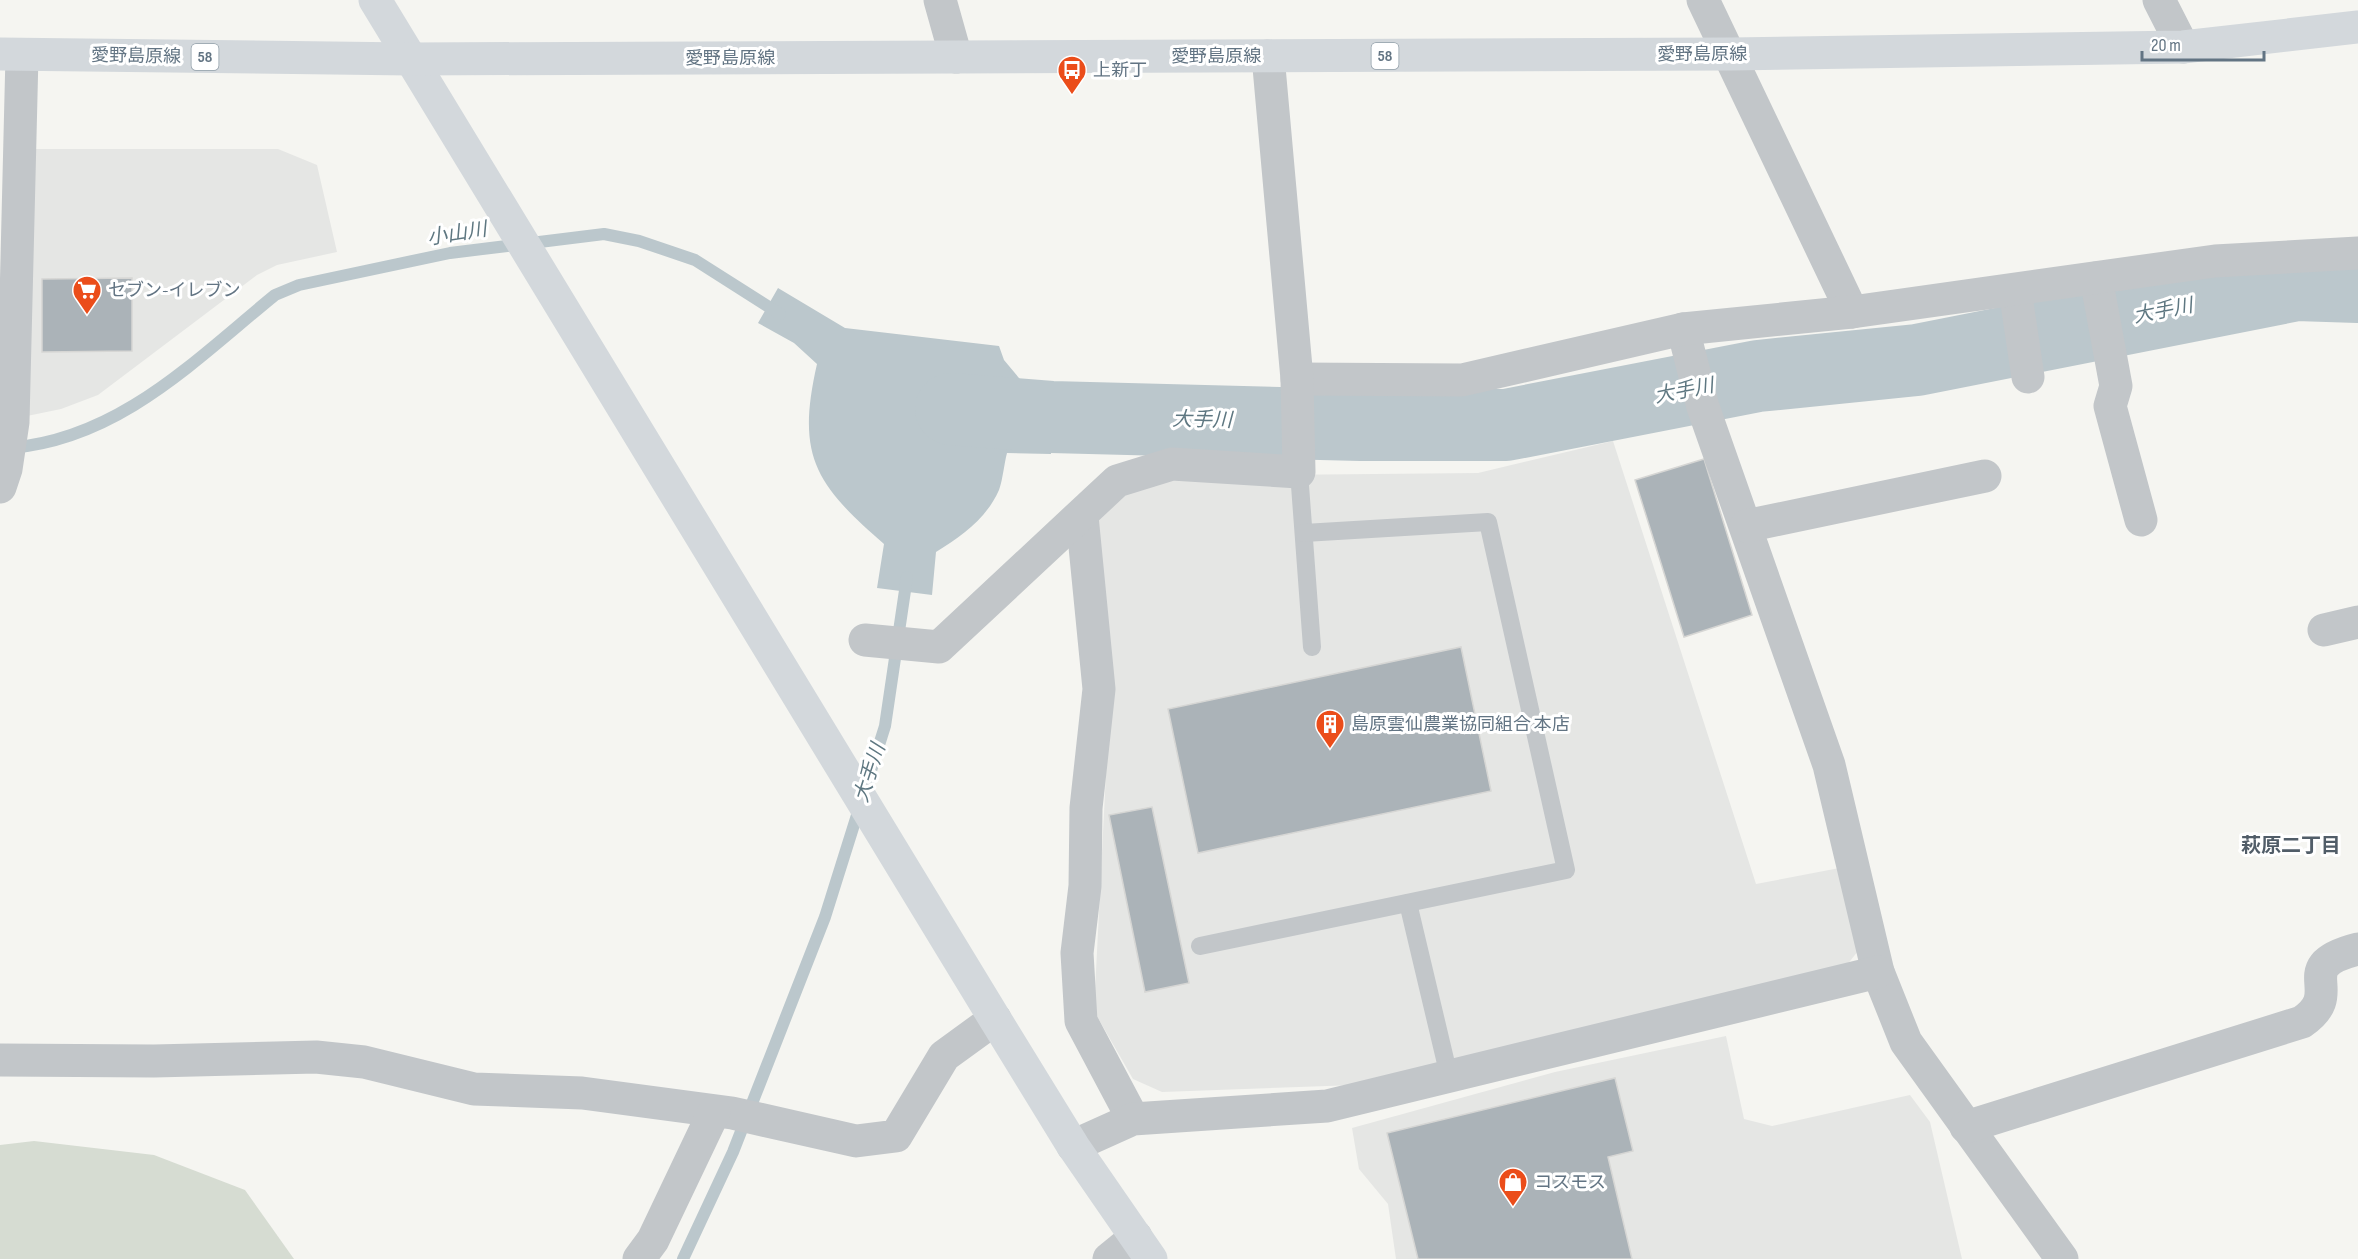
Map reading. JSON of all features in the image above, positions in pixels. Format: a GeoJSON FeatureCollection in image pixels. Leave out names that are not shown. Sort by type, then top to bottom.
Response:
{"type":"FeatureCollection","features":[{"type":"Feature","properties":{"kind":"main road"},"geometry":{"type":"LineString","coordinates":[[375,0],[1073,1146],[1144,1248]]}},
{"type":"Feature","properties":{"kind":"main road","name":"愛野島原線"},"geometry":{"type":"LineString","coordinates":[[11,55],[410,59],[1731,54],[2182,47],[2358,27]]}},
{"type":"Feature","properties":{"kind":"street"},"geometry":{"type":"LineString","coordinates":[[940,0],[956,57]]}},
{"type":"Feature","properties":{"kind":"street"},"geometry":{"type":"LineString","coordinates":[[1702,0],[1731,54],[1852,312]]}},
{"type":"Feature","properties":{"kind":"street"},"geometry":{"type":"LineString","coordinates":[[2159,0],[2182,47]]}},
{"type":"Feature","properties":{"kind":"street"},"geometry":{"type":"LineString","coordinates":[[3,478],[13,422],[11,55]]}},
{"type":"Feature","properties":{"kind":"street"},"geometry":{"type":"LineString","coordinates":[[865,640],[939,647],[1117,481],[1172,464],[1298,461],[1297,386],[1268,56]]}},
{"type":"Feature","properties":{"kind":"street"},"geometry":{"type":"LineString","coordinates":[[1297,386],[1462,380],[1685,336],[1852,312],[2017,299],[2097,288],[2215,261],[2358,253]]}},
{"type":"Feature","properties":{"kind":"street"},"geometry":{"type":"LineString","coordinates":[[2097,288],[2115,386],[2110,406],[2141,520]]}},
{"type":"Feature","properties":{"kind":"street"},"geometry":{"type":"LineString","coordinates":[[2017,299],[2027,370]]}},
{"type":"Feature","properties":{"kind":"street"},"geometry":{"type":"LineString","coordinates":[[1685,336],[1703,406],[1829,765],[1878,972],[1906,1042],[2062,1259]]}},
{"type":"Feature","properties":{"kind":"street"},"geometry":{"type":"LineString","coordinates":[[1746,526],[1984,476]]}},
{"type":"Feature","properties":{"kind":"street"},"geometry":{"type":"LineString","coordinates":[[1082,516],[1099,689],[1086,808],[1085,886],[1077,953],[1081,1021],[1133,1119]]}},
{"type":"Feature","properties":{"kind":"street"},"geometry":{"type":"LineString","coordinates":[[2324,630],[2358,622]]}},
{"type":"Feature","properties":{"kind":"street"},"geometry":{"type":"LineString","coordinates":[[1966,1127],[2302,1022],[2314,1014],[2321,1003],[2321,969],[2326,960],[2335,954],[2358,949]]}},
{"type":"Feature","properties":{"kind":"street"},"geometry":{"type":"LineString","coordinates":[[1073,1146],[1133,1119],[1327,1106],[1878,972]]}},
{"type":"Feature","properties":{"kind":"street"},"geometry":{"type":"LineString","coordinates":[[0,1060],[316,1057],[364,1062],[474,1089],[582,1093],[723,1113],[856,1141],[896,1136],[944,1056],[995,1019]]}},
{"type":"Feature","properties":{"kind":"street"},"geometry":{"type":"LineString","coordinates":[[639,1259],[653,1240],[723,1113]]}},
{"type":"Feature","properties":{"kind":"street"},"geometry":{"type":"LineString","coordinates":[[1109,1259],[1144,1248]]}},
{"type":"Feature","properties":{"kind":"lane"},"geometry":{"type":"LineString","coordinates":[[1298,461],[1312,647]]}},
{"type":"Feature","properties":{"kind":"lane"},"geometry":{"type":"LineString","coordinates":[[1200,946],[1566,870],[1488,522],[1304,533]]}},
{"type":"Feature","properties":{"kind":"lane"},"geometry":{"type":"LineString","coordinates":[[1408,903],[1449,1076]]}},
{"type":"Feature","properties":{"kind":"shaded area"},"geometry":{"type":"Polygon","coordinates":[[[30,149],[278,149],[317,165],[337,252],[277,265],[257,275],[98,395],[61,409],[27,416],[30,149]]]}},
{"type":"Feature","properties":{"kind":"shaded area"},"geometry":{"type":"Polygon","coordinates":[[[778,288],[845,328],[999,346],[1004,360],[1024,384],[1050,383],[1051,454],[1007,453],[999,490],[987,510],[964,533],[936,552],[932,595],[877,588],[884,544],[841,504],[817,466],[811,446],[809,422],[817,364],[794,343],[758,323],[778,288]]]}},
{"type":"Feature","properties":{"kind":"shaded area"},"geometry":{"type":"Polygon","coordinates":[[[1613,441],[1756,884],[1850,866],[1858,951],[1843,970],[1356,1085],[1162,1092],[1133,1079],[1094,1011],[1111,674],[1091,525],[1114,497],[1168,476],[1478,473],[1613,441]]]}},
{"type":"Feature","properties":{"kind":"shaded area"},"geometry":{"type":"Polygon","coordinates":[[[1726,1036],[1744,1119],[1772,1126],[1910,1095],[1930,1122],[1962,1259],[1396,1259],[1388,1204],[1359,1169],[1352,1128],[1555,1072],[1726,1036]]]}},
{"type":"Feature","properties":{"kind":"shaded area"},"geometry":{"type":"Polygon","coordinates":[[[34,1141],[154,1155],[245,1190],[294,1259],[0,1259],[0,1145],[34,1141]]]}},
{"type":"Feature","properties":{"kind":"building","name":"セブン-イレブン"},"geometry":{"type":"Polygon","coordinates":[[[132,278],[132,351],[42,352],[42,279],[132,278]]]}},
{"type":"Feature","properties":{"kind":"building"},"geometry":{"type":"Polygon","coordinates":[[[1704,459],[1752,615],[1684,637],[1635,480],[1704,459]]]}},
{"type":"Feature","properties":{"kind":"building","name":"島原雲仙農業協同組合 本店"},"geometry":{"type":"Polygon","coordinates":[[[1461,647],[1491,791],[1198,853],[1168,709],[1461,647]]]}},
{"type":"Feature","properties":{"kind":"building"},"geometry":{"type":"Polygon","coordinates":[[[1152,807],[1189,983],[1145,992],[1109,815],[1152,807]]]}},
{"type":"Feature","properties":{"kind":"building","name":"コスモス"},"geometry":{"type":"Polygon","coordinates":[[[1615,1078],[1633,1151],[1608,1157],[1632,1259],[1418,1259],[1387,1133],[1615,1078]]]}},
{"type":"Feature","properties":{"kind":"waterway","name":"小山川"},"geometry":{"type":"LineString","coordinates":[[10,448],[49,442],[86,430],[120,413],[153,393],[184,370],[275,295],[299,285],[450,253],[604,234],[639,241],[695,260],[780,314]]}},
{"type":"Feature","properties":{"kind":"waterway","name":"大手川"},"geometry":{"type":"LineString","coordinates":[[951,409],[1051,417],[1361,425],[1506,425],[1758,376],[1917,360],[2297,285],[2358,287]]}},
{"type":"Feature","properties":{"kind":"waterway","name":"大手川"},"geometry":{"type":"LineString","coordinates":[[683,1259],[733,1152],[825,917],[885,726],[907,577]]}},
{"type":"Feature","properties":{"kind":"place","name":"上新丁"},"geometry":{"type":"Point","coordinates":[1072,96]}},
{"type":"Feature","properties":{"kind":"place","name":"セブン-イレブン"},"geometry":{"type":"Point","coordinates":[87,316]}},
{"type":"Feature","properties":{"kind":"place","name":"島原雲仙農業協同組合 本店"},"geometry":{"type":"Point","coordinates":[1330,750]}},
{"type":"Feature","properties":{"kind":"place","name":"コスモス"},"geometry":{"type":"Point","coordinates":[1513,1208]}},
{"type":"Feature","properties":{"kind":"district","name":"萩原二丁目"},"geometry":{"type":"Point","coordinates":[2291,846]}}]}
